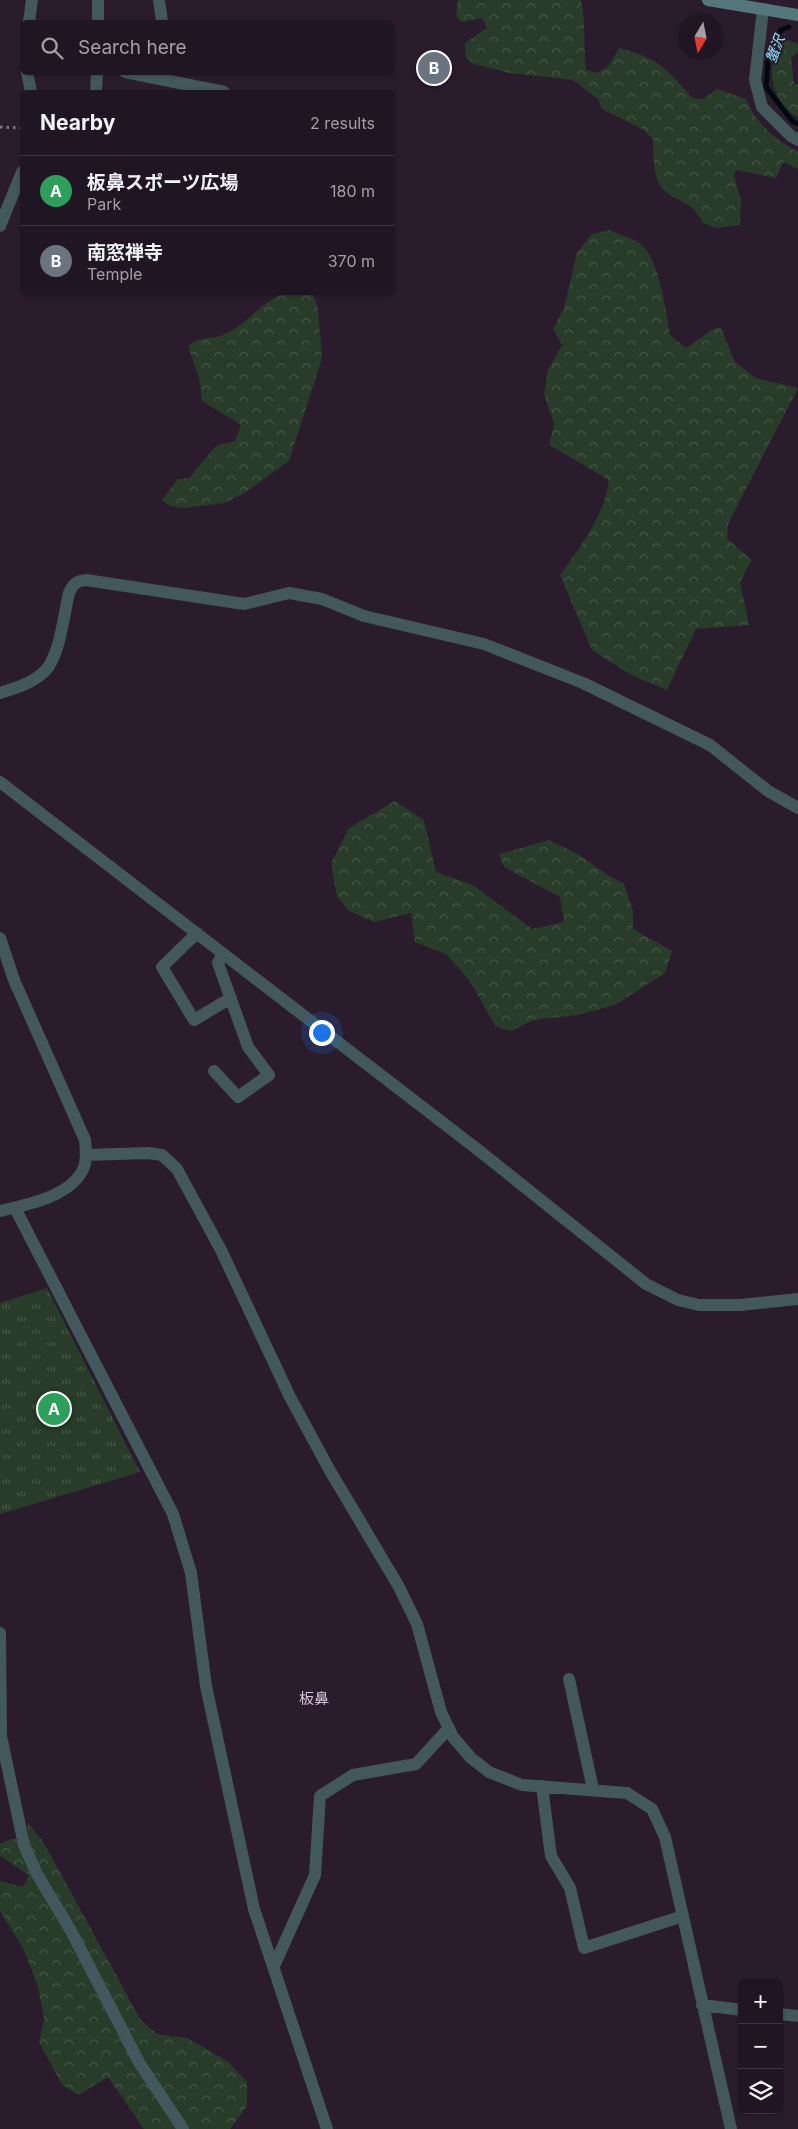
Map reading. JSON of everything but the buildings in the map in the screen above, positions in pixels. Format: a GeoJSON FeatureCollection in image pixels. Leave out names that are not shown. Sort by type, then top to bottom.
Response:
{"type":"FeatureCollection","features":[{"type":"Feature","properties":{"kind":"main road"},"geometry":{"type":"LineString","coordinates":[[708,0],[798,15]]}},
{"type":"Feature","properties":{"kind":"street"},"geometry":{"type":"LineString","coordinates":[[29,20],[32,0]]}},
{"type":"Feature","properties":{"kind":"street"},"geometry":{"type":"LineString","coordinates":[[98,0],[98,20]]}},
{"type":"Feature","properties":{"kind":"street"},"geometry":{"type":"LineString","coordinates":[[159,0],[162,20]]}},
{"type":"Feature","properties":{"kind":"street"},"geometry":{"type":"LineString","coordinates":[[763,9],[755,80],[762,107],[791,136],[798,140]]}},
{"type":"Feature","properties":{"kind":"street"},"geometry":{"type":"LineString","coordinates":[[28,75],[31,90]]}},
{"type":"Feature","properties":{"kind":"street"},"geometry":{"type":"LineString","coordinates":[[96,90],[97,75]]}},
{"type":"Feature","properties":{"kind":"street"},"geometry":{"type":"LineString","coordinates":[[169,76],[217,90]]}},
{"type":"Feature","properties":{"kind":"street"},"geometry":{"type":"LineString","coordinates":[[0,226],[20,177]]}},
{"type":"Feature","properties":{"kind":"street"},"geometry":{"type":"LineString","coordinates":[[0,693],[25,684],[47,669],[55,651],[69,592],[72,585],[78,581],[86,580],[244,604],[289,593],[322,599],[364,616],[484,644],[583,684],[710,745],[768,791],[798,808]]}},
{"type":"Feature","properties":{"kind":"street"},"geometry":{"type":"LineString","coordinates":[[0,782],[477,1149],[652,1287],[678,1300],[699,1305],[740,1306],[798,1299]]}},
{"type":"Feature","properties":{"kind":"street"},"geometry":{"type":"LineString","coordinates":[[197,933],[162,967],[194,1020],[231,998]]}},
{"type":"Feature","properties":{"kind":"street"},"geometry":{"type":"LineString","coordinates":[[0,938],[14,980],[86,1140],[84,1168],[74,1182],[60,1192],[15,1208],[0,1211]]}},
{"type":"Feature","properties":{"kind":"street"},"geometry":{"type":"LineString","coordinates":[[214,1071],[238,1097],[270,1075],[248,1047],[218,963],[223,953]]}},
{"type":"Feature","properties":{"kind":"street"},"geometry":{"type":"LineString","coordinates":[[86,1155],[148,1153],[162,1155],[177,1169],[221,1250],[250,1316],[290,1397],[329,1469],[399,1587],[417,1624],[440,1712],[449,1728],[472,1758],[488,1772],[522,1785],[627,1793],[652,1809],[665,1837],[731,2129]]}},
{"type":"Feature","properties":{"kind":"street"},"geometry":{"type":"LineString","coordinates":[[15,1208],[173,1514],[191,1573],[206,1686],[254,1909],[327,2129]]}},
{"type":"Feature","properties":{"kind":"street"},"geometry":{"type":"LineString","coordinates":[[0,1633],[2,1736],[24,1845],[37,1874],[71,1931],[140,2064],[183,2129]]}},
{"type":"Feature","properties":{"kind":"street"},"geometry":{"type":"LineString","coordinates":[[569,1679],[593,1789]]}},
{"type":"Feature","properties":{"kind":"street"},"geometry":{"type":"LineString","coordinates":[[274,1966],[315,1875],[320,1796],[353,1775],[416,1764],[449,1728]]}},
{"type":"Feature","properties":{"kind":"street"},"geometry":{"type":"LineString","coordinates":[[542,1786],[551,1856],[570,1888],[584,1948],[683,1916]]}},
{"type":"Feature","properties":{"kind":"street"},"geometry":{"type":"LineString","coordinates":[[702,2006],[738,2010]]}},
{"type":"Feature","properties":{"kind":"street"},"geometry":{"type":"LineString","coordinates":[[783,2014],[798,2016]]}},
{"type":"Feature","properties":{"kind":"path"},"geometry":{"type":"LineString","coordinates":[[0,127],[20,128]]}},
{"type":"Feature","properties":{"kind":"green space"},"geometry":{"type":"Polygon","coordinates":[[[458,0],[581,0],[586,70],[598,73],[609,65],[619,48],[653,60],[661,65],[692,98],[703,99],[717,89],[746,99],[755,116],[767,130],[798,152],[798,169],[783,162],[776,178],[736,170],[734,176],[741,200],[740,225],[716,228],[703,223],[690,206],[672,196],[661,186],[654,166],[653,139],[642,129],[602,109],[598,99],[573,80],[510,73],[474,64],[466,58],[465,43],[487,28],[482,18],[462,22],[456,16],[458,0]]]}},
{"type":"Feature","properties":{"kind":"green space"},"geometry":{"type":"Polygon","coordinates":[[[785,39],[798,44],[798,52],[791,58],[794,84],[798,85],[798,117],[781,102],[772,79],[774,61],[785,39]]]}},
{"type":"Feature","properties":{"kind":"green space"},"geometry":{"type":"Polygon","coordinates":[[[609,230],[638,242],[651,259],[664,299],[670,335],[686,348],[715,328],[721,328],[735,362],[756,378],[798,388],[728,524],[727,539],[752,560],[740,582],[749,625],[696,629],[667,690],[631,675],[592,650],[560,575],[597,518],[607,493],[609,480],[549,445],[554,424],[544,394],[548,370],[562,345],[553,329],[564,308],[577,253],[592,234],[609,230]]]}},
{"type":"Feature","properties":{"kind":"green space"},"geometry":{"type":"Polygon","coordinates":[[[314,295],[318,310],[322,358],[289,461],[243,494],[224,503],[184,508],[170,506],[162,500],[178,479],[189,478],[216,446],[235,441],[241,425],[202,401],[199,378],[188,346],[199,340],[227,333],[279,296],[314,295]]]}},
{"type":"Feature","properties":{"kind":"green space"},"geometry":{"type":"Polygon","coordinates":[[[395,801],[424,820],[436,872],[473,885],[532,929],[564,922],[560,897],[504,867],[499,854],[549,840],[578,854],[624,884],[633,911],[633,929],[672,951],[665,973],[615,1005],[578,1015],[534,1020],[511,1031],[495,1026],[470,981],[446,954],[415,942],[411,913],[374,922],[349,911],[337,897],[331,863],[349,828],[395,801]]]}},
{"type":"Feature","properties":{"kind":"green space"},"geometry":{"type":"Polygon","coordinates":[[[47,1288],[140,1472],[0,1514],[0,1303],[47,1288]]]}},
{"type":"Feature","properties":{"kind":"green space"},"geometry":{"type":"Polygon","coordinates":[[[27,1822],[44,1843],[140,2019],[157,2034],[187,2038],[227,2061],[247,2082],[247,2106],[230,2129],[144,2129],[108,2077],[78,2095],[62,2085],[39,2042],[44,2019],[38,1987],[24,1950],[0,1911],[0,1881],[23,1887],[29,1875],[0,1856],[0,1844],[11,1839],[29,1840],[27,1822]]]}},
{"type":"Feature","properties":{"kind":"waterway","name":"蟹沢"},"geometry":{"type":"LineString","coordinates":[[789,27],[781,30],[768,60],[766,87],[793,122],[798,124]]}},
{"type":"Feature","properties":{"kind":"place","name":"南窓禅寺"},"geometry":{"type":"Point","coordinates":[434,68]}},
{"type":"Feature","properties":{"kind":"place","name":"板鼻スポーツ広場"},"geometry":{"type":"Point","coordinates":[54,1409]}},
{"type":"Feature","properties":{"kind":"district","name":"板鼻"},"geometry":{"type":"Point","coordinates":[314,1699]}}]}
